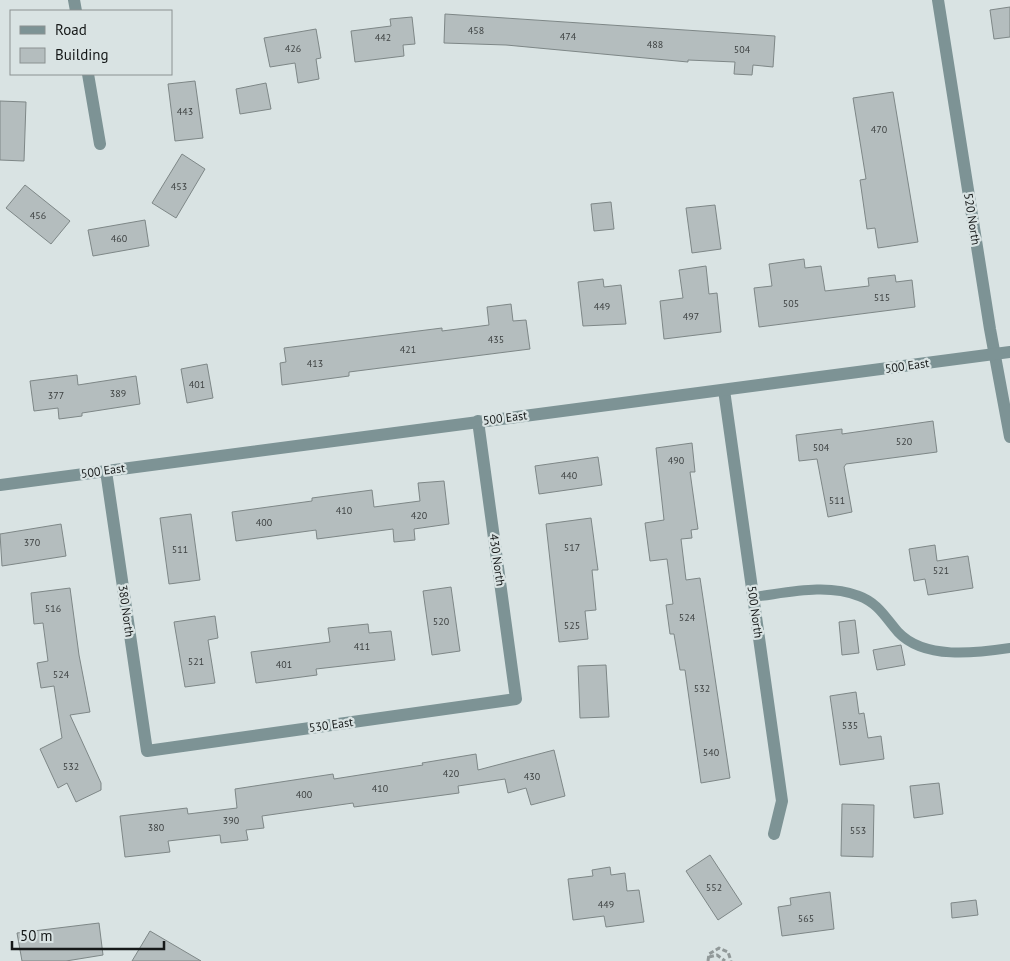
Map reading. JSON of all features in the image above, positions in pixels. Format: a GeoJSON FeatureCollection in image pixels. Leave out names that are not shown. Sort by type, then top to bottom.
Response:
{"type":"FeatureCollection","features":[{"type":"Feature","properties":{"kind":"street","name":"520 North"},"geometry":{"type":"LineString","coordinates":[[938,0],[994,354],[1010,437]]}},
{"type":"Feature","properties":{"kind":"street"},"geometry":{"type":"LineString","coordinates":[[88,75],[100,144]]}},
{"type":"Feature","properties":{"kind":"street","name":"500 East"},"geometry":{"type":"LineString","coordinates":[[0,485],[1010,352]]}},
{"type":"Feature","properties":{"kind":"street","name":"500 North"},"geometry":{"type":"LineString","coordinates":[[724,390],[782,801],[774,834]]}},
{"type":"Feature","properties":{"kind":"street","name":"430 North"},"geometry":{"type":"LineString","coordinates":[[478,421],[516,699]]}},
{"type":"Feature","properties":{"kind":"street","name":"380 North"},"geometry":{"type":"LineString","coordinates":[[106,471],[146,751]]}},
{"type":"Feature","properties":{"kind":"street","name":"530 East"},"geometry":{"type":"LineString","coordinates":[[146,751],[516,699]]}},
{"type":"Feature","properties":{"kind":"lane"},"geometry":{"type":"LineString","coordinates":[[753,597],[825,589],[859,596],[880,608],[898,632],[912,643],[944,652],[970,654],[1010,648]]}},
{"type":"Feature","properties":{"kind":"path"},"geometry":{"type":"LineString","coordinates":[[708,959],[714,949],[719,948],[728,952],[731,961]]}},
{"type":"Feature","properties":{"kind":"path"},"geometry":{"type":"LineString","coordinates":[[708,959],[717,955],[725,961]]}},
{"type":"Feature","properties":{"kind":"building"},"geometry":{"type":"Polygon","coordinates":[[[1010,7],[1010,37],[994,39],[990,10],[1010,7]]]}},
{"type":"Feature","properties":{"kind":"building"},"geometry":{"type":"Polygon","coordinates":[[[445,14],[775,36],[773,67],[753,65],[752,75],[734,74],[735,62],[688,60],[688,62],[506,45],[444,43],[445,14]]]}},
{"type":"Feature","properties":{"kind":"building"},"geometry":{"type":"Polygon","coordinates":[[[412,17],[415,44],[403,45],[404,56],[355,62],[351,31],[391,26],[390,19],[412,17]]]}},
{"type":"Feature","properties":{"kind":"building"},"geometry":{"type":"Polygon","coordinates":[[[316,29],[321,58],[316,59],[319,79],[298,83],[295,63],[270,67],[264,38],[316,29]]]}},
{"type":"Feature","properties":{"kind":"building"},"geometry":{"type":"Polygon","coordinates":[[[195,81],[203,138],[175,141],[168,84],[195,81]]]}},
{"type":"Feature","properties":{"kind":"building"},"geometry":{"type":"Polygon","coordinates":[[[266,83],[271,109],[240,114],[236,89],[266,83]]]}},
{"type":"Feature","properties":{"kind":"building"},"geometry":{"type":"Polygon","coordinates":[[[893,92],[918,242],[878,248],[875,228],[867,229],[860,180],[866,179],[853,98],[893,92]]]}},
{"type":"Feature","properties":{"kind":"building"},"geometry":{"type":"Polygon","coordinates":[[[0,101],[26,102],[24,161],[0,160],[0,101]]]}},
{"type":"Feature","properties":{"kind":"building"},"geometry":{"type":"Polygon","coordinates":[[[182,154],[205,169],[176,218],[152,203],[182,154]]]}},
{"type":"Feature","properties":{"kind":"building"},"geometry":{"type":"Polygon","coordinates":[[[25,185],[70,221],[51,244],[6,208],[25,185]]]}},
{"type":"Feature","properties":{"kind":"building"},"geometry":{"type":"Polygon","coordinates":[[[611,202],[614,229],[594,231],[591,204],[611,202]]]}},
{"type":"Feature","properties":{"kind":"building"},"geometry":{"type":"Polygon","coordinates":[[[715,205],[721,249],[692,253],[686,208],[715,205]]]}},
{"type":"Feature","properties":{"kind":"building"},"geometry":{"type":"Polygon","coordinates":[[[145,220],[149,246],[93,256],[88,230],[145,220]]]}},
{"type":"Feature","properties":{"kind":"building"},"geometry":{"type":"Polygon","coordinates":[[[804,259],[805,268],[821,266],[825,291],[869,286],[868,278],[895,275],[896,282],[912,280],[915,307],[759,327],[754,288],[772,286],[769,264],[804,259]]]}},
{"type":"Feature","properties":{"kind":"building"},"geometry":{"type":"Polygon","coordinates":[[[706,266],[709,294],[717,293],[721,332],[664,339],[660,301],[683,298],[679,270],[706,266]]]}},
{"type":"Feature","properties":{"kind":"building"},"geometry":{"type":"Polygon","coordinates":[[[603,279],[604,287],[621,285],[626,324],[583,326],[578,282],[603,279]]]}},
{"type":"Feature","properties":{"kind":"building"},"geometry":{"type":"Polygon","coordinates":[[[511,304],[513,321],[526,320],[530,349],[349,372],[349,376],[282,385],[280,363],[286,362],[284,348],[442,328],[442,331],[489,325],[487,307],[511,304]]]}},
{"type":"Feature","properties":{"kind":"building"},"geometry":{"type":"Polygon","coordinates":[[[207,364],[213,398],[187,403],[181,369],[207,364]]]}},
{"type":"Feature","properties":{"kind":"building"},"geometry":{"type":"Polygon","coordinates":[[[77,375],[78,385],[136,376],[140,404],[82,413],[82,416],[59,419],[58,408],[34,411],[30,381],[77,375]]]}},
{"type":"Feature","properties":{"kind":"building"},"geometry":{"type":"Polygon","coordinates":[[[933,421],[937,452],[846,464],[844,467],[852,512],[828,517],[817,459],[799,461],[796,435],[842,429],[842,434],[933,421]]]}},
{"type":"Feature","properties":{"kind":"building"},"geometry":{"type":"Polygon","coordinates":[[[692,443],[695,472],[690,472],[698,529],[691,530],[692,538],[681,539],[686,580],[700,578],[730,778],[701,783],[685,670],[680,670],[674,634],[670,634],[666,605],[673,604],[667,559],[650,561],[645,523],[664,520],[656,448],[692,443]]]}},
{"type":"Feature","properties":{"kind":"building"},"geometry":{"type":"Polygon","coordinates":[[[598,457],[602,485],[539,494],[535,466],[598,457]]]}},
{"type":"Feature","properties":{"kind":"building"},"geometry":{"type":"Polygon","coordinates":[[[444,481],[449,524],[414,529],[415,540],[394,542],[393,529],[317,539],[316,530],[236,541],[232,512],[312,501],[312,498],[372,490],[374,507],[420,501],[418,483],[444,481]]]}},
{"type":"Feature","properties":{"kind":"building"},"geometry":{"type":"Polygon","coordinates":[[[191,514],[200,580],[169,584],[160,518],[191,514]]]}},
{"type":"Feature","properties":{"kind":"building"},"geometry":{"type":"Polygon","coordinates":[[[591,518],[598,570],[592,570],[596,610],[585,611],[588,639],[559,642],[546,524],[591,518]]]}},
{"type":"Feature","properties":{"kind":"building"},"geometry":{"type":"Polygon","coordinates":[[[61,524],[66,556],[2,566],[0,534],[61,524]]]}},
{"type":"Feature","properties":{"kind":"building"},"geometry":{"type":"Polygon","coordinates":[[[935,545],[937,561],[968,556],[973,588],[928,595],[925,579],[914,581],[909,549],[935,545]]]}},
{"type":"Feature","properties":{"kind":"building"},"geometry":{"type":"Polygon","coordinates":[[[451,587],[460,651],[432,655],[423,591],[451,587]]]}},
{"type":"Feature","properties":{"kind":"building"},"geometry":{"type":"Polygon","coordinates":[[[70,588],[79,655],[90,712],[70,715],[101,783],[101,790],[76,802],[67,783],[58,788],[40,749],[62,738],[54,686],[41,688],[37,663],[48,661],[43,623],[34,624],[31,593],[70,588]]]}},
{"type":"Feature","properties":{"kind":"building"},"geometry":{"type":"Polygon","coordinates":[[[215,616],[218,638],[208,640],[215,683],[185,687],[174,622],[215,616]]]}},
{"type":"Feature","properties":{"kind":"building"},"geometry":{"type":"Polygon","coordinates":[[[855,620],[859,653],[842,655],[839,622],[855,620]]]}},
{"type":"Feature","properties":{"kind":"building"},"geometry":{"type":"Polygon","coordinates":[[[368,624],[369,633],[391,631],[395,660],[316,669],[317,675],[256,683],[251,652],[330,642],[328,628],[368,624]]]}},
{"type":"Feature","properties":{"kind":"building"},"geometry":{"type":"Polygon","coordinates":[[[901,645],[905,665],[877,670],[873,650],[901,645]]]}},
{"type":"Feature","properties":{"kind":"building"},"geometry":{"type":"Polygon","coordinates":[[[606,665],[609,717],[580,718],[578,666],[606,665]]]}},
{"type":"Feature","properties":{"kind":"building"},"geometry":{"type":"Polygon","coordinates":[[[856,692],[859,714],[864,713],[868,738],[881,736],[884,759],[840,765],[830,696],[856,692]]]}},
{"type":"Feature","properties":{"kind":"building"},"geometry":{"type":"Polygon","coordinates":[[[554,750],[565,796],[531,805],[526,788],[508,793],[505,779],[458,786],[459,793],[354,807],[353,803],[262,816],[264,828],[246,830],[248,840],[221,843],[220,835],[168,841],[170,852],[125,857],[120,816],[187,808],[188,814],[237,808],[235,789],[333,774],[334,779],[423,765],[422,763],[476,754],[478,770],[554,750]]]}},
{"type":"Feature","properties":{"kind":"building"},"geometry":{"type":"Polygon","coordinates":[[[939,783],[943,814],[914,818],[910,786],[939,783]]]}},
{"type":"Feature","properties":{"kind":"building"},"geometry":{"type":"Polygon","coordinates":[[[842,804],[874,805],[873,857],[841,856],[842,804]]]}},
{"type":"Feature","properties":{"kind":"building"},"geometry":{"type":"Polygon","coordinates":[[[710,855],[742,904],[718,920],[686,871],[710,855]]]}},
{"type":"Feature","properties":{"kind":"building"},"geometry":{"type":"Polygon","coordinates":[[[610,867],[611,875],[625,873],[627,891],[639,890],[644,922],[606,927],[604,916],[573,920],[568,879],[593,876],[592,870],[610,867]]]}},
{"type":"Feature","properties":{"kind":"building"},"geometry":{"type":"Polygon","coordinates":[[[830,892],[834,929],[782,936],[778,907],[791,905],[790,898],[830,892]]]}},
{"type":"Feature","properties":{"kind":"building"},"geometry":{"type":"Polygon","coordinates":[[[976,900],[978,915],[952,918],[951,903],[976,900]]]}},
{"type":"Feature","properties":{"kind":"building"},"geometry":{"type":"Polygon","coordinates":[[[99,923],[103,955],[66,961],[22,961],[17,933],[99,923]]]}},
{"type":"Feature","properties":{"kind":"building"},"geometry":{"type":"Polygon","coordinates":[[[150,931],[201,961],[132,961],[150,931]]]}}]}
